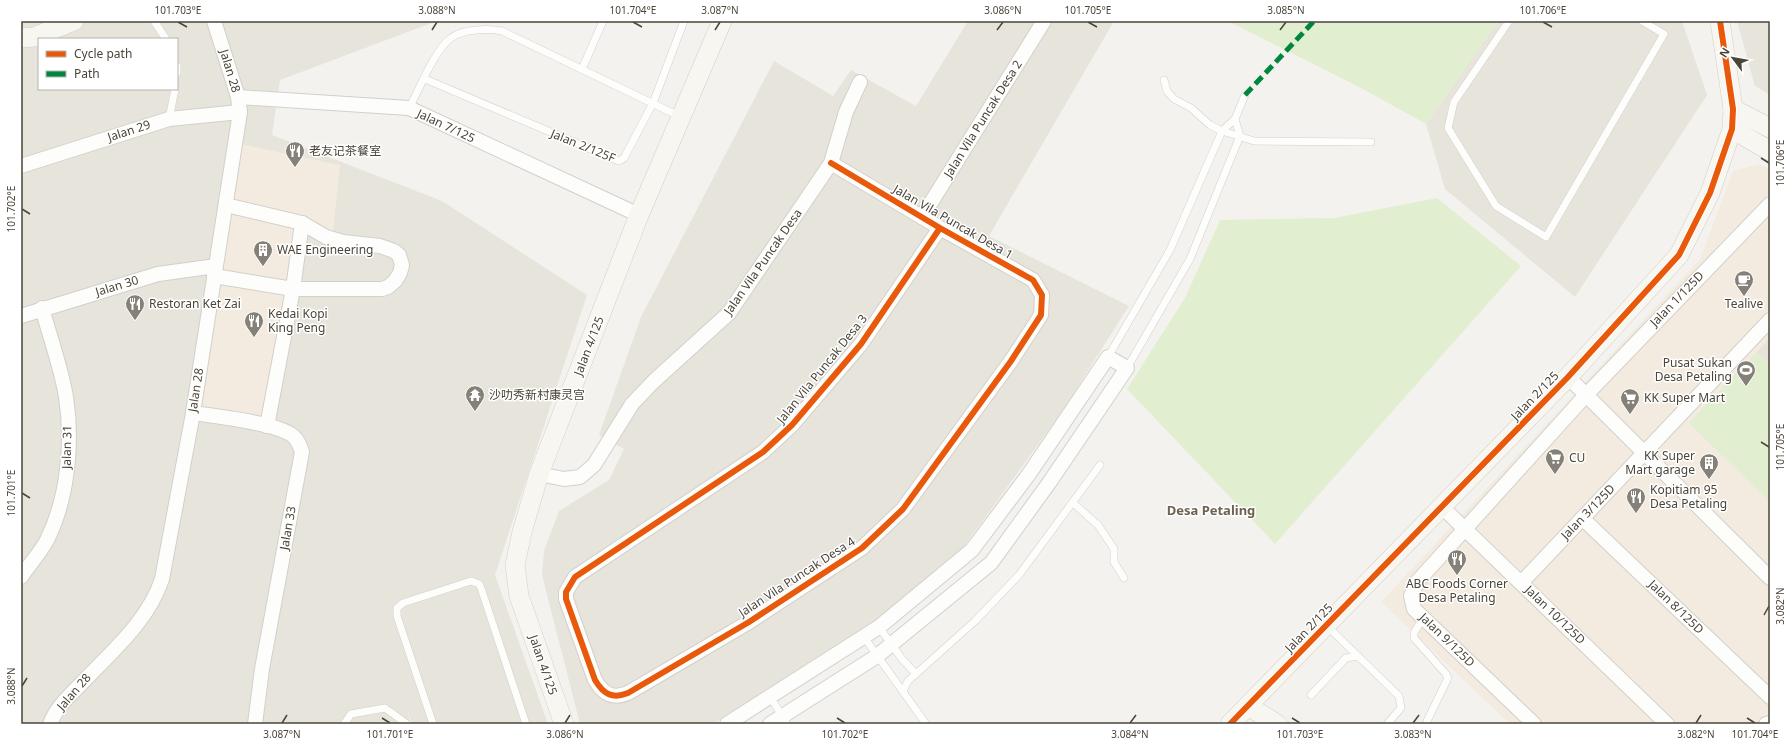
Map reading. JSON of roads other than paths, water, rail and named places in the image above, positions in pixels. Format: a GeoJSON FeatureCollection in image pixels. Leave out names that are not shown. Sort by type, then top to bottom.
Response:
{"type":"FeatureCollection","features":[{"type":"Feature","properties":{"kind":"street"},"geometry":{"type":"LineString","coordinates":[[21,38],[34,37],[74,21]]}},
{"type":"Feature","properties":{"kind":"street","name":"Jalan 28"},"geometry":{"type":"LineString","coordinates":[[50,724],[62,704],[145,615],[157,595],[162,579],[192,413],[240,112],[238,97],[214,21]]}},
{"type":"Feature","properties":{"kind":"street","name":"Jalan 4/125"},"geometry":{"type":"LineString","coordinates":[[564,724],[520,596],[515,565],[522,532],[539,474],[639,215],[722,21]]}},
{"type":"Feature","properties":{"kind":"street","name":"Jalan Vila Puncak Desa 2"},"geometry":{"type":"LineString","coordinates":[[922,217],[1044,21]]}},
{"type":"Feature","properties":{"kind":"street","name":"Jalan 2/125"},"geometry":{"type":"LineString","coordinates":[[1232,723],[1568,378],[1679,255],[1710,193],[1732,129],[1734,109],[1720,21]]}},
{"type":"Feature","properties":{"kind":"street","name":"Jalan Vila Puncak Desa"},"geometry":{"type":"LineString","coordinates":[[539,474],[564,479],[580,477],[594,464],[632,404],[654,381],[729,313],[831,163],[846,112],[860,82]]}},
{"type":"Feature","properties":{"kind":"street","name":"Jalan 7/125"},"geometry":{"type":"LineString","coordinates":[[238,97],[409,108],[639,215]]}},
{"type":"Feature","properties":{"kind":"street"},"geometry":{"type":"LineString","coordinates":[[1734,109],[1770,128]]}},
{"type":"Feature","properties":{"kind":"street","name":"Jalan 29"},"geometry":{"type":"LineString","coordinates":[[21,166],[168,118],[240,112]]}},
{"type":"Feature","properties":{"kind":"street"},"geometry":{"type":"LineString","coordinates":[[1732,129],[1770,151]]}},
{"type":"Feature","properties":{"kind":"street","name":"Jalan Vila Puncak Desa 1"},"geometry":{"type":"LineString","coordinates":[[831,163],[940,228],[1033,280],[1042,295],[1040,314]]}},
{"type":"Feature","properties":{"kind":"street","name":"Jalan 1/125D"},"geometry":{"type":"LineString","coordinates":[[1586,395],[1770,204]]}},
{"type":"Feature","properties":{"kind":"street"},"geometry":{"type":"LineString","coordinates":[[226,205],[302,223],[293,289],[267,426]]}},
{"type":"Feature","properties":{"kind":"street","name":"Jalan 30"},"geometry":{"type":"LineString","coordinates":[[21,316],[42,308],[158,274],[215,271],[293,289],[382,289],[388,287],[395,281],[402,265],[399,255],[394,251],[380,246],[326,237],[302,223]]}},
{"type":"Feature","properties":{"kind":"street","name":"Jalan Vila Puncak Desa 3"},"geometry":{"type":"LineString","coordinates":[[613,697],[600,689],[595,680],[566,599],[566,592],[575,577],[763,452],[792,425],[861,344],[940,228]]}},
{"type":"Feature","properties":{"kind":"street","name":"Jalan 31"},"geometry":{"type":"LineString","coordinates":[[21,577],[47,540],[66,482],[69,437],[66,397],[42,308]]}},
{"type":"Feature","properties":{"kind":"street","name":"Jalan Vila Puncak Desa 4"},"geometry":{"type":"LineString","coordinates":[[613,697],[628,693],[742,626],[862,548],[907,503],[1011,361],[1040,314]]}},
{"type":"Feature","properties":{"kind":"street","name":"Jalan 3/125D"},"geometry":{"type":"LineString","coordinates":[[1521,583],[1770,320]]}},
{"type":"Feature","properties":{"kind":"street"},"geometry":{"type":"LineString","coordinates":[[727,724],[771,698],[879,627],[972,550],[1028,474],[1108,357],[1127,368],[1049,483],[991,563],[892,645],[785,720],[770,724]]}},
{"type":"Feature","properties":{"kind":"street"},"geometry":{"type":"LineString","coordinates":[[1568,378],[1644,453],[1767,569]]}},
{"type":"Feature","properties":{"kind":"street"},"geometry":{"type":"LineString","coordinates":[[1464,528],[1586,395]]}},
{"type":"Feature","properties":{"kind":"street","name":"Jalan 33"},"geometry":{"type":"LineString","coordinates":[[192,413],[267,426],[292,435],[299,443],[302,452],[262,669],[254,724]]}},
{"type":"Feature","properties":{"kind":"street","name":"Jalan 10/125D"},"geometry":{"type":"LineString","coordinates":[[1442,507],[1667,724]]}},
{"type":"Feature","properties":{"kind":"street","name":"Jalan 8/125D"},"geometry":{"type":"LineString","coordinates":[[1582,518],[1770,697]]}},
{"type":"Feature","properties":{"kind":"street","name":"Jalan 9/125D"},"geometry":{"type":"LineString","coordinates":[[1464,528],[1417,582],[1411,596],[1414,609],[1534,724]]}},
{"type":"Feature","properties":{"kind":"street"},"geometry":{"type":"LineString","coordinates":[[1248,706],[1277,724]]}},
{"type":"Feature","properties":{"kind":"street"},"geometry":{"type":"LineString","coordinates":[[1766,724],[1770,723]]}},
{"type":"Feature","properties":{"kind":"lane"},"geometry":{"type":"LineString","coordinates":[[154,21],[165,38]]}},
{"type":"Feature","properties":{"kind":"lane"},"geometry":{"type":"LineString","coordinates":[[582,69],[603,21]]}},
{"type":"Feature","properties":{"kind":"lane","name":"Jalan 2/125F"},"geometry":{"type":"LineString","coordinates":[[425,79],[619,161],[624,158],[652,103],[684,21]]}},
{"type":"Feature","properties":{"kind":"lane"},"geometry":{"type":"LineString","coordinates":[[1509,21],[1454,102],[1448,128],[1496,206],[1546,237],[1664,34],[1642,21]]}},
{"type":"Feature","properties":{"kind":"lane"},"geometry":{"type":"LineString","coordinates":[[409,108],[442,46],[453,36],[488,28],[502,31],[681,117]]}},
{"type":"Feature","properties":{"kind":"lane"},"geometry":{"type":"LineString","coordinates":[[1164,80],[1168,91],[1174,99],[1191,108],[1210,125],[1222,131],[1254,141],[1371,142]]}},
{"type":"Feature","properties":{"kind":"lane"},"geometry":{"type":"LineString","coordinates":[[168,118],[175,90]]}},
{"type":"Feature","properties":{"kind":"lane"},"geometry":{"type":"LineString","coordinates":[[1108,357],[1170,250],[1222,131],[1235,119],[1245,95]]}},
{"type":"Feature","properties":{"kind":"lane"},"geometry":{"type":"LineString","coordinates":[[1127,368],[1190,259],[1240,136],[1235,119]]}},
{"type":"Feature","properties":{"kind":"lane"},"geometry":{"type":"LineString","coordinates":[[903,692],[906,683],[975,621],[1019,575],[1100,464]]}},
{"type":"Feature","properties":{"kind":"lane"},"geometry":{"type":"LineString","coordinates":[[1073,503],[1098,525],[1114,550],[1114,562],[1124,578]]}},
{"type":"Feature","properties":{"kind":"lane"},"geometry":{"type":"LineString","coordinates":[[432,724],[397,616],[397,608],[404,603],[471,580],[479,584],[526,724]]}},
{"type":"Feature","properties":{"kind":"lane"},"geometry":{"type":"LineString","coordinates":[[1423,618],[1414,633],[1414,638],[1448,678],[1427,721]]}},
{"type":"Feature","properties":{"kind":"lane"},"geometry":{"type":"LineString","coordinates":[[1326,626],[1399,696],[1401,708],[1387,724]]}},
{"type":"Feature","properties":{"kind":"lane"},"geometry":{"type":"LineString","coordinates":[[879,627],[916,674]]}},
{"type":"Feature","properties":{"kind":"lane"},"geometry":{"type":"LineString","coordinates":[[864,637],[876,656],[926,724]]}},
{"type":"Feature","properties":{"kind":"lane"},"geometry":{"type":"LineString","coordinates":[[1311,695],[1346,658],[1358,656]]}},
{"type":"Feature","properties":{"kind":"lane"},"geometry":{"type":"LineString","coordinates":[[771,698],[785,720]]}},
{"type":"Feature","properties":{"kind":"lane"},"geometry":{"type":"LineString","coordinates":[[344,724],[351,714],[385,708],[407,724]]}},
{"type":"Feature","properties":{"kind":"place","name":"老友记茶餐室"},"geometry":{"type":"Point","coordinates":[295,168]}},
{"type":"Feature","properties":{"kind":"place","name":"WAE Engineering"},"geometry":{"type":"Point","coordinates":[263,267]}},
{"type":"Feature","properties":{"kind":"place","name":"Tealive"},"geometry":{"type":"Point","coordinates":[1744,297]}},
{"type":"Feature","properties":{"kind":"place","name":"Restoran Ket Zai"},"geometry":{"type":"Point","coordinates":[135,321]}},
{"type":"Feature","properties":{"kind":"place","name":"Kedai Kopi King Peng"},"geometry":{"type":"Point","coordinates":[254,338]}},
{"type":"Feature","properties":{"kind":"place","name":"Pusat Sukan Desa Petaling"},"geometry":{"type":"Point","coordinates":[1746,387]}},
{"type":"Feature","properties":{"kind":"place","name":"沙叻秀新村康灵宫"},"geometry":{"type":"Point","coordinates":[475,412]}},
{"type":"Feature","properties":{"kind":"place","name":"KK Super Mart"},"geometry":{"type":"Point","coordinates":[1630,415]}},
{"type":"Feature","properties":{"kind":"place","name":"CU"},"geometry":{"type":"Point","coordinates":[1555,475]}},
{"type":"Feature","properties":{"kind":"place","name":"KK Super Mart garage"},"geometry":{"type":"Point","coordinates":[1709,480]}},
{"type":"Feature","properties":{"kind":"place","name":"Kopitiam 95 Desa Petaling"},"geometry":{"type":"Point","coordinates":[1636,514]}},
{"type":"Feature","properties":{"kind":"place","name":"ABC Foods Corner Desa Petaling"},"geometry":{"type":"Point","coordinates":[1457,576]}},
{"type":"Feature","properties":{"kind":"district","name":"Desa Petaling"},"geometry":{"type":"Point","coordinates":[1211,510]}}]}
